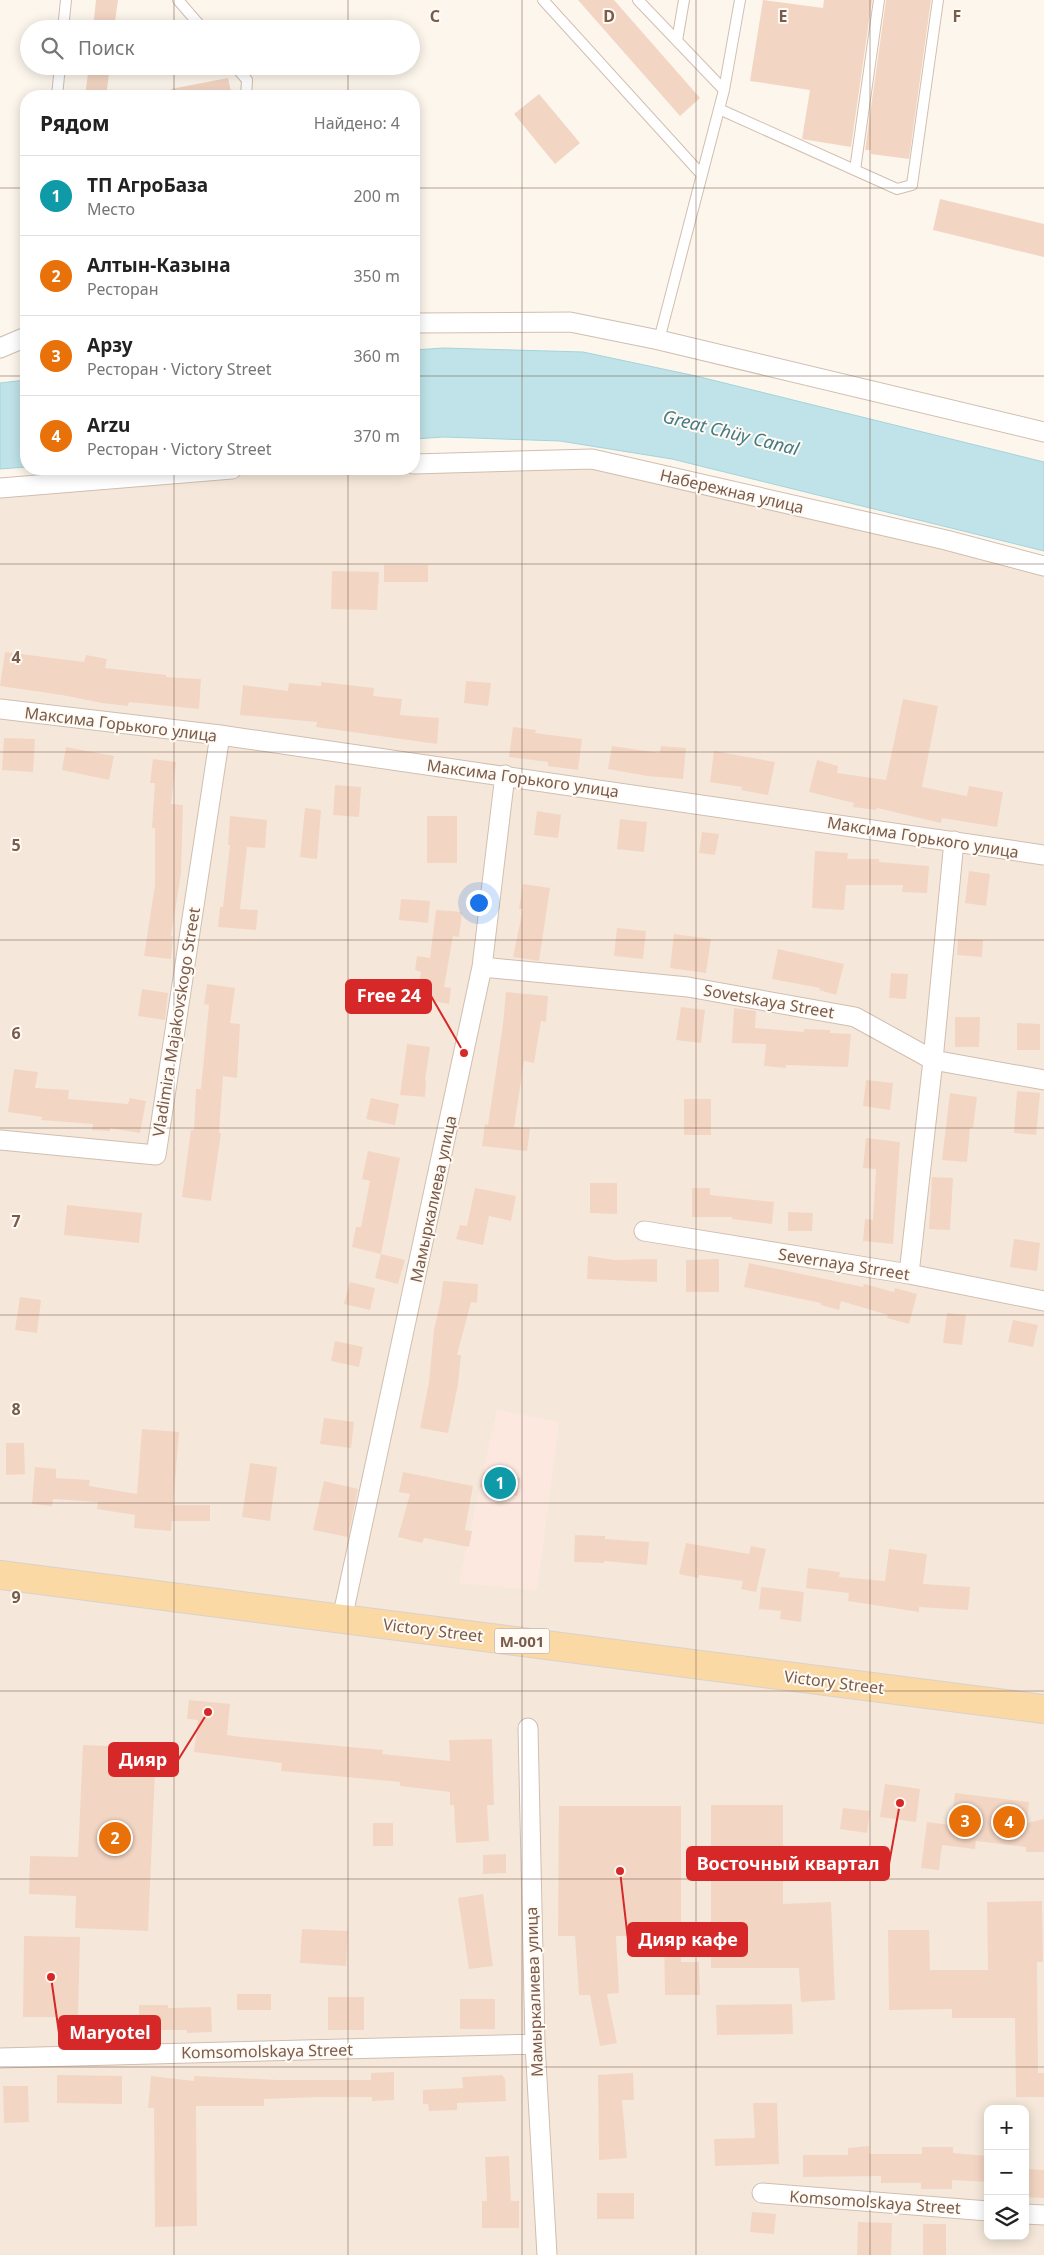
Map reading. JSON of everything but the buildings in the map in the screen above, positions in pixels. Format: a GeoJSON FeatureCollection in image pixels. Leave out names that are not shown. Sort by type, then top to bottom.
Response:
{"type":"FeatureCollection","features":[{"type":"Feature","properties":{"kind":"main road","name":"Victory Street"},"geometry":{"type":"LineString","coordinates":[[0,1575],[1044,1709]]}},
{"type":"Feature","properties":{"kind":"street"},"geometry":{"type":"LineString","coordinates":[[420,323],[570,322],[659,340],[1044,432]]}},
{"type":"Feature","properties":{"kind":"street"},"geometry":{"type":"LineString","coordinates":[[0,348],[20,340]]}},
{"type":"Feature","properties":{"kind":"street","name":"Набережная улица"},"geometry":{"type":"LineString","coordinates":[[420,464],[592,459],[946,540],[1044,566]]}},
{"type":"Feature","properties":{"kind":"street"},"geometry":{"type":"LineString","coordinates":[[0,488],[159,475]]}},
{"type":"Feature","properties":{"kind":"street","name":"Максима Горького улица"},"geometry":{"type":"LineString","coordinates":[[0,709],[220,735],[1044,855]]}},
{"type":"Feature","properties":{"kind":"street","name":"Vladimira Majakovskogo Street"},"geometry":{"type":"LineString","coordinates":[[0,1140],[156,1154],[220,735]]}},
{"type":"Feature","properties":{"kind":"street","name":"Мамыркалиева улица"},"geometry":{"type":"LineString","coordinates":[[342,1619],[482,967],[505,775]]}},
{"type":"Feature","properties":{"kind":"street"},"geometry":{"type":"LineString","coordinates":[[909,1274],[933,1060],[954,841]]}},
{"type":"Feature","properties":{"kind":"street","name":"Sovetskaya Street"},"geometry":{"type":"LineString","coordinates":[[482,967],[688,987],[854,1016],[933,1060],[1044,1080]]}},
{"type":"Feature","properties":{"kind":"street","name":"Severnaya Strreet"},"geometry":{"type":"LineString","coordinates":[[644,1231],[909,1274],[1044,1301]]}},
{"type":"Feature","properties":{"kind":"street","name":"Мамыркалиева улица"},"geometry":{"type":"LineString","coordinates":[[528,1728],[534,2044],[548,2255]]}},
{"type":"Feature","properties":{"kind":"street","name":"Komsomolskaya Street"},"geometry":{"type":"LineString","coordinates":[[0,2058],[534,2044]]}},
{"type":"Feature","properties":{"kind":"street","name":"Komsomolskaya Street"},"geometry":{"type":"LineString","coordinates":[[762,2193],[984,2211]]}},
{"type":"Feature","properties":{"kind":"street"},"geometry":{"type":"LineString","coordinates":[[1029,2214],[1044,2215]]}},
{"type":"Feature","properties":{"kind":"lane"},"geometry":{"type":"LineString","coordinates":[[64,20],[66,0]]}},
{"type":"Feature","properties":{"kind":"lane"},"geometry":{"type":"LineString","coordinates":[[178,0],[195,20]]}},
{"type":"Feature","properties":{"kind":"lane"},"geometry":{"type":"LineString","coordinates":[[543,0],[702,175]]}},
{"type":"Feature","properties":{"kind":"lane"},"geometry":{"type":"LineString","coordinates":[[638,0],[724,90]]}},
{"type":"Feature","properties":{"kind":"lane"},"geometry":{"type":"LineString","coordinates":[[677,41],[684,0]]}},
{"type":"Feature","properties":{"kind":"lane"},"geometry":{"type":"LineString","coordinates":[[659,340],[724,90],[740,0]]}},
{"type":"Feature","properties":{"kind":"lane"},"geometry":{"type":"LineString","coordinates":[[854,170],[880,0]]}},
{"type":"Feature","properties":{"kind":"lane"},"geometry":{"type":"LineString","coordinates":[[719,109],[897,189],[912,185],[938,0]]}},
{"type":"Feature","properties":{"kind":"lane"},"geometry":{"type":"LineString","coordinates":[[58,90],[59,75]]}},
{"type":"Feature","properties":{"kind":"lane"},"geometry":{"type":"LineString","coordinates":[[243,75],[247,80],[246,90]]}},
{"type":"Feature","properties":{"kind":"shaded area"},"geometry":{"type":"Polygon","coordinates":[[[590,449],[1044,560],[1044,2255],[0,2255],[0,481],[66,475],[420,475],[420,454],[590,449]]]}},
{"type":"Feature","properties":{"kind":"shaded area"},"geometry":{"type":"Polygon","coordinates":[[[497,1410],[559,1422],[537,1590],[459,1583],[497,1410]]]}},
{"type":"Feature","properties":{"kind":"water","name":"Great Chüy Canal"},"geometry":{"type":"Polygon","coordinates":[[[443,348],[583,352],[696,376],[1044,462],[1044,551],[672,459],[560,441],[444,437],[420,439],[420,350],[443,348]]]}},
{"type":"Feature","properties":{"kind":"water"},"geometry":{"type":"Polygon","coordinates":[[[20,381],[20,467],[0,469],[0,383],[20,381]]]}},
{"type":"Feature","properties":{"kind":"place","name":"Free 24"},"geometry":{"type":"Point","coordinates":[464,1053]}},
{"type":"Feature","properties":{"kind":"place","name":"ТП АгроБаза"},"geometry":{"type":"Point","coordinates":[500,1483]}},
{"type":"Feature","properties":{"kind":"place","name":"Дияр"},"geometry":{"type":"Point","coordinates":[208,1712]}},
{"type":"Feature","properties":{"kind":"place","name":"Восточный квартал"},"geometry":{"type":"Point","coordinates":[900,1803]}},
{"type":"Feature","properties":{"kind":"place","name":"Арзу"},"geometry":{"type":"Point","coordinates":[965,1821]}},
{"type":"Feature","properties":{"kind":"place","name":"Arzu"},"geometry":{"type":"Point","coordinates":[1009,1822]}},
{"type":"Feature","properties":{"kind":"place","name":"Алтын-Казына"},"geometry":{"type":"Point","coordinates":[115,1838]}},
{"type":"Feature","properties":{"kind":"place","name":"Дияр кафе"},"geometry":{"type":"Point","coordinates":[620,1871]}},
{"type":"Feature","properties":{"kind":"place","name":"Maryotel"},"geometry":{"type":"Point","coordinates":[51,1977]}}]}
